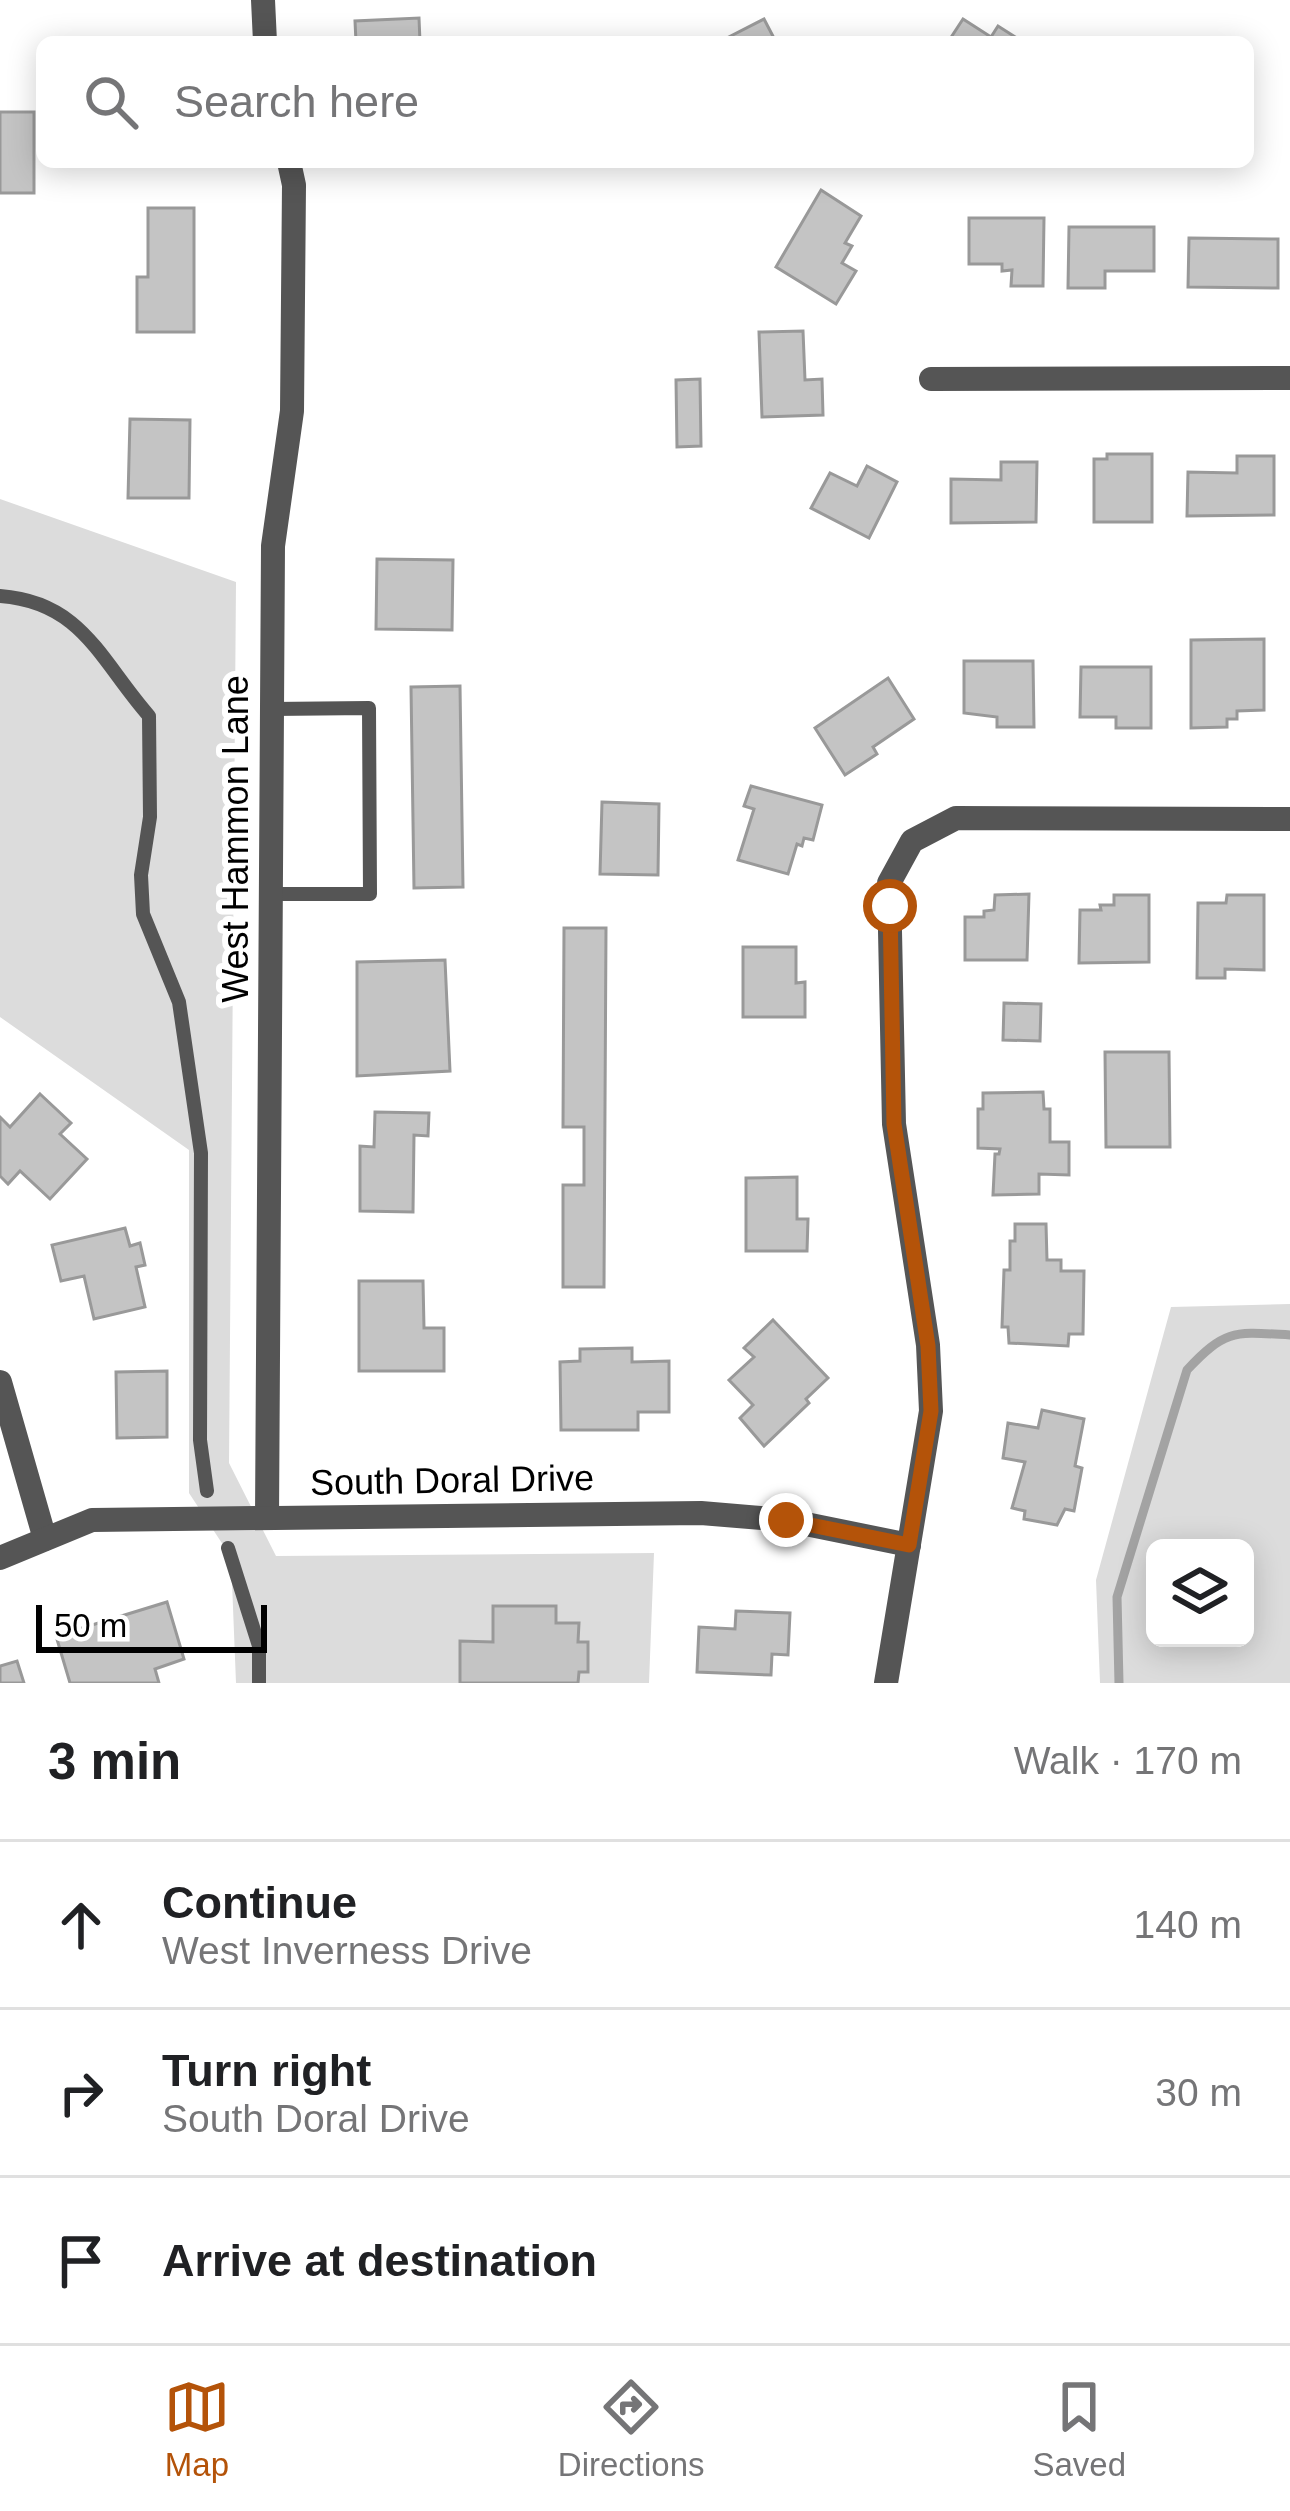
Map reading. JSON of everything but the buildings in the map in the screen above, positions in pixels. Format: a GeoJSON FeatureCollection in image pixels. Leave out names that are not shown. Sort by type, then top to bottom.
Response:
{"type":"FeatureCollection","features":[{"type":"Feature","properties":{"kind":"street"},"geometry":{"type":"LineString","coordinates":[[263,0],[266,36]]}},
{"type":"Feature","properties":{"kind":"street","name":"West Hammon Lane"},"geometry":{"type":"LineString","coordinates":[[267,1518],[273,546],[292,411],[290,168]]}},
{"type":"Feature","properties":{"kind":"street"},"geometry":{"type":"LineString","coordinates":[[931,379],[1290,378]]}},
{"type":"Feature","properties":{"kind":"street"},"geometry":{"type":"LineString","coordinates":[[886,1683],[931,1411],[928,1346],[894,1124],[889,883],[912,841],[956,818],[1290,819]]}},
{"type":"Feature","properties":{"kind":"street"},"geometry":{"type":"LineString","coordinates":[[0,1382],[45,1539]]}},
{"type":"Feature","properties":{"kind":"street","name":"South Doral Drive"},"geometry":{"type":"LineString","coordinates":[[0,1558],[92,1520],[701,1513],[786,1520],[909,1545]]}},
{"type":"Feature","properties":{"kind":"lane"},"geometry":{"type":"LineString","coordinates":[[0,596],[26,598],[59,610],[84,632],[148,716],[150,818],[141,875],[143,914],[179,1002],[201,1153],[200,1440],[207,1491]]}},
{"type":"Feature","properties":{"kind":"lane"},"geometry":{"type":"LineString","coordinates":[[271,894],[370,894],[369,708],[272,709]]}},
{"type":"Feature","properties":{"kind":"lane"},"geometry":{"type":"LineString","coordinates":[[228,1548],[259,1646],[259,1683]]}},
{"type":"Feature","properties":{"kind":"shaded area"},"geometry":{"type":"Polygon","coordinates":[[[0,499],[236,582],[229,1463],[276,1556],[654,1553],[649,1683],[236,1683],[231,1557],[189,1493],[189,1150],[0,1017],[0,499]]]}},
{"type":"Feature","properties":{"kind":"shaded area"},"geometry":{"type":"Polygon","coordinates":[[[1290,1304],[1290,1683],[1100,1683],[1096,1580],[1171,1307],[1290,1304]]]}},
{"type":"Feature","properties":{"kind":"waterway"},"geometry":{"type":"LineString","coordinates":[[1119,1683],[1117,1597],[1187,1370],[1212,1346],[1233,1336],[1290,1335]]}},
{"type":"Feature","properties":{"kind":"route"},"geometry":{"type":"LineString","coordinates":[[786,1520],[909,1545],[923,1473],[931,1411],[928,1346],[894,1124],[890,906]]}}]}
